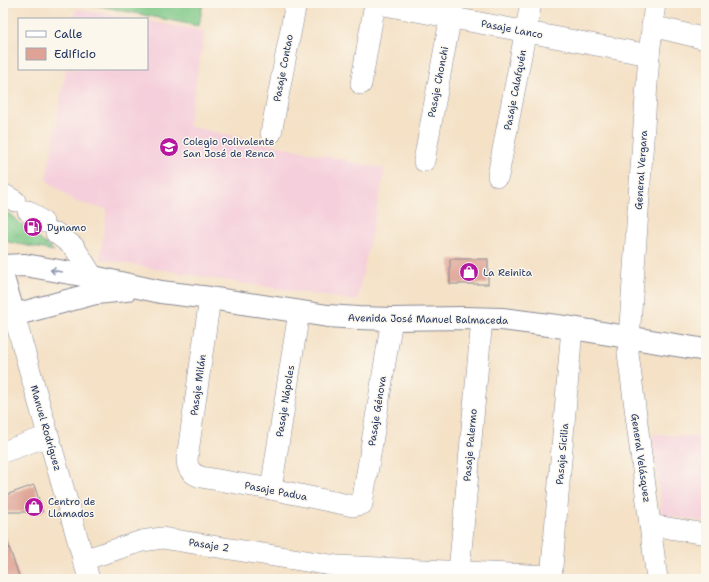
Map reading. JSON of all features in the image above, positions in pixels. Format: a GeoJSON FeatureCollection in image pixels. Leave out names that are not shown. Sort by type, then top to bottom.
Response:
{"type":"FeatureCollection","features":[{"type":"Feature","properties":{"kind":"main road","name":"Avenida José Manuel Balmaceda"},"geometry":{"type":"LineString","coordinates":[[3,266],[25,265],[150,289],[299,312],[358,318],[502,320],[572,328],[706,350]]}},
{"type":"Feature","properties":{"kind":"main road","name":"Manuel Rodríguez"},"geometry":{"type":"LineString","coordinates":[[3,278],[8,317]]}},
{"type":"Feature","properties":{"kind":"main road","name":"Avenida José Manuel Balmaceda"},"geometry":{"type":"LineString","coordinates":[[8,317],[96,293],[150,289]]}},
{"type":"Feature","properties":{"kind":"street","name":"Pasaje Contao"},"geometry":{"type":"LineString","coordinates":[[270,133],[296,3]]}},
{"type":"Feature","properties":{"kind":"street","name":"Pasaje Lanco"},"geometry":{"type":"LineString","coordinates":[[375,3],[452,10],[526,32],[650,55]]}},
{"type":"Feature","properties":{"kind":"street"},"geometry":{"type":"LineString","coordinates":[[361,84],[375,3]]}},
{"type":"Feature","properties":{"kind":"street","name":"Pasaje Calafquén"},"geometry":{"type":"LineString","coordinates":[[498,176],[531,3]]}},
{"type":"Feature","properties":{"kind":"street","name":"General Vergara"},"geometry":{"type":"LineString","coordinates":[[629,337],[652,26],[655,3]]}},
{"type":"Feature","properties":{"kind":"street","name":"Pasaje Chonchi"},"geometry":{"type":"LineString","coordinates":[[424,161],[452,10]]}},
{"type":"Feature","properties":{"kind":"street"},"geometry":{"type":"LineString","coordinates":[[652,26],[706,39]]}},
{"type":"Feature","properties":{"kind":"street"},"geometry":{"type":"LineString","coordinates":[[29,212],[74,247],[93,277]]}},
{"type":"Feature","properties":{"kind":"street","name":"Pasaje Milán"},"geometry":{"type":"LineString","coordinates":[[191,472],[188,467],[187,460],[210,298]]}},
{"type":"Feature","properties":{"kind":"street","name":"Pasaje Nápoles"},"geometry":{"type":"LineString","coordinates":[[271,489],[299,312]]}},
{"type":"Feature","properties":{"kind":"street","name":"Manuel Rodríguez"},"geometry":{"type":"LineString","coordinates":[[8,317],[48,436],[86,570]]}},
{"type":"Feature","properties":{"kind":"street","name":"Pasaje Génova"},"geometry":{"type":"LineString","coordinates":[[362,504],[392,319]]}},
{"type":"Feature","properties":{"kind":"street","name":"Pasaje Palermo"},"geometry":{"type":"LineString","coordinates":[[458,572],[482,319]]}},
{"type":"Feature","properties":{"kind":"street","name":"Pasaje Sicilia"},"geometry":{"type":"LineString","coordinates":[[551,578],[572,328]]}},
{"type":"Feature","properties":{"kind":"street","name":"General Velásquez"},"geometry":{"type":"LineString","coordinates":[[629,337],[629,366],[657,579]]}},
{"type":"Feature","properties":{"kind":"street"},"geometry":{"type":"LineString","coordinates":[[3,452],[48,436]]}},
{"type":"Feature","properties":{"kind":"street","name":"Pasaje Padua"},"geometry":{"type":"LineString","coordinates":[[191,472],[201,477],[271,489],[353,506],[362,504]]}},
{"type":"Feature","properties":{"kind":"street"},"geometry":{"type":"LineString","coordinates":[[650,525],[706,534]]}},
{"type":"Feature","properties":{"kind":"street","name":"Pasaje 2"},"geometry":{"type":"LineString","coordinates":[[86,570],[142,541],[162,538],[337,572],[458,572],[551,578]]}},
{"type":"Feature","properties":{"kind":"shaded area"},"geometry":{"type":"Polygon","coordinates":[[[76,9],[127,18],[75,18],[76,9]]]}},
{"type":"Feature","properties":{"kind":"shaded area","name":"Colegio Polivalente San José de Renca"},"geometry":{"type":"Polygon","coordinates":[[[148,21],[205,31],[188,126],[385,169],[357,301],[100,259],[107,209],[76,202],[46,180],[66,70],[148,70],[148,21]]]}},
{"type":"Feature","properties":{"kind":"shaded area"},"geometry":{"type":"Polygon","coordinates":[[[652,434],[706,438],[706,522],[662,515],[652,434]]]}},
{"type":"Feature","properties":{"kind":"green space"},"geometry":{"type":"Polygon","coordinates":[[[85,3],[203,3],[199,26],[85,3]]]}},
{"type":"Feature","properties":{"kind":"green space"},"geometry":{"type":"Polygon","coordinates":[[[3,209],[54,251],[8,242],[3,236],[3,209]]]}},
{"type":"Feature","properties":{"kind":"building","name":"La Reinita"},"geometry":{"type":"Polygon","coordinates":[[[450,259],[488,259],[488,284],[450,284],[450,259]]]}},
{"type":"Feature","properties":{"kind":"building"},"geometry":{"type":"Polygon","coordinates":[[[34,485],[43,512],[3,512],[3,496],[34,485]]]}},
{"type":"Feature","properties":{"kind":"building"},"geometry":{"type":"Polygon","coordinates":[[[3,535],[5,535],[20,579],[5,579],[3,572],[3,535]]]}},
{"type":"Feature","properties":{"kind":"place","name":"Colegio Polivalente San José de Renca"},"geometry":{"type":"Point","coordinates":[169,147]}},
{"type":"Feature","properties":{"kind":"place","name":"Dynamo"},"geometry":{"type":"Point","coordinates":[33,227]}},
{"type":"Feature","properties":{"kind":"place","name":"La Reinita"},"geometry":{"type":"Point","coordinates":[469,272]}},
{"type":"Feature","properties":{"kind":"place","name":"Centro de Llamados"},"geometry":{"type":"Point","coordinates":[34,507]}}]}
